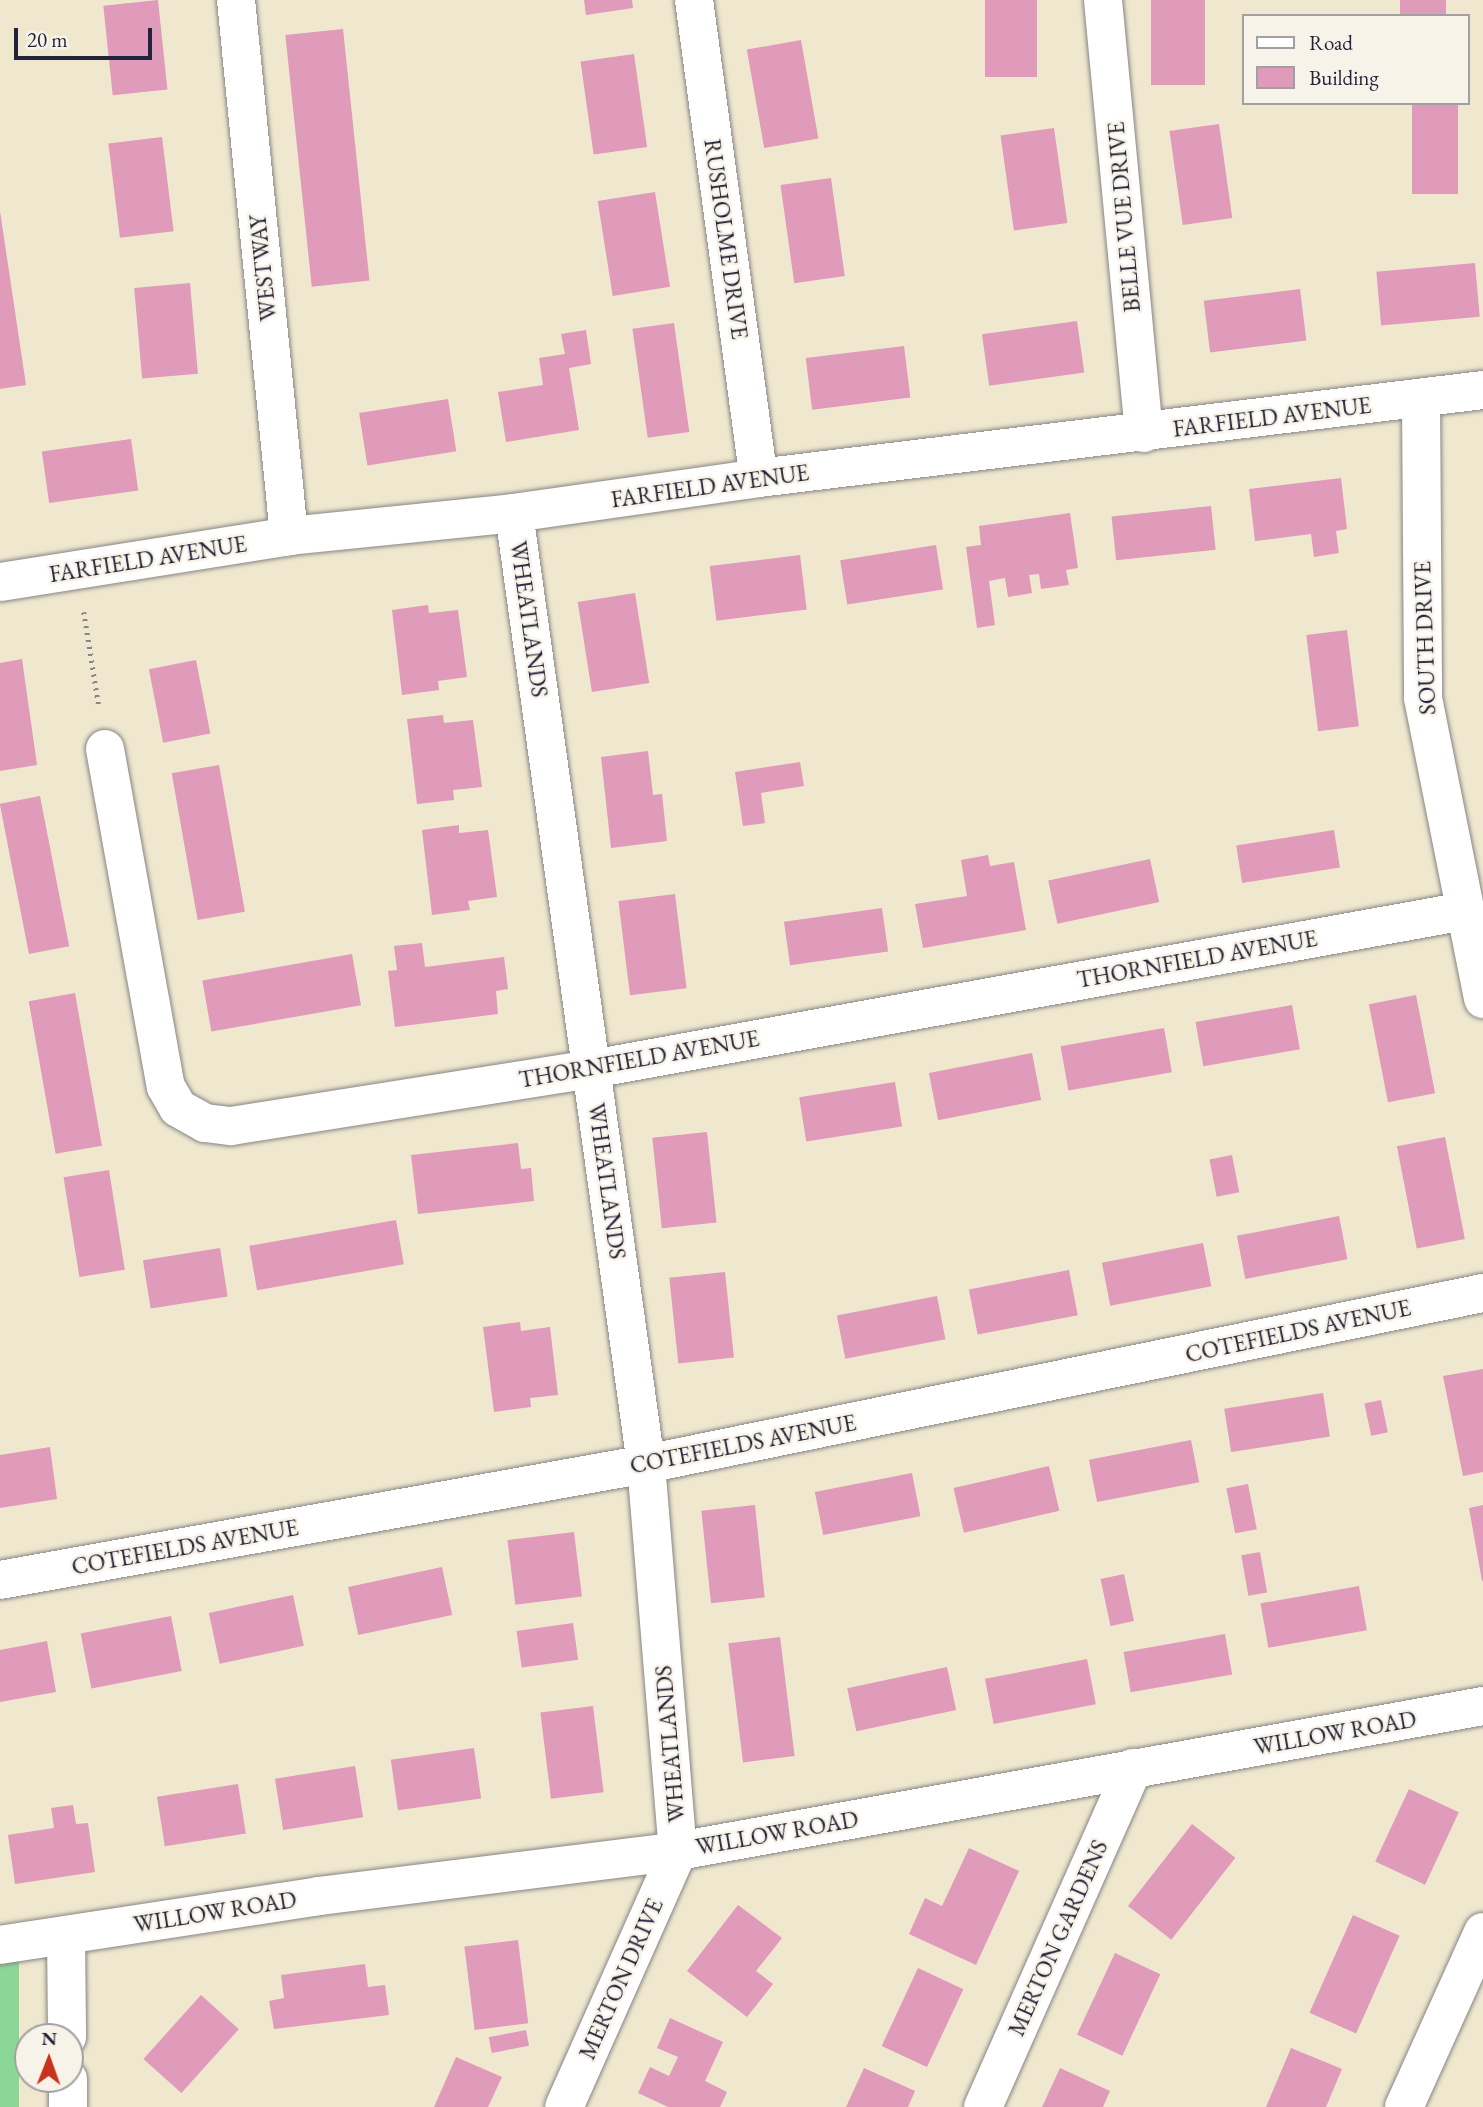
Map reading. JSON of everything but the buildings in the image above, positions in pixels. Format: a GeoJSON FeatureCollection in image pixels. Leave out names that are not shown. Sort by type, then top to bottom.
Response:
{"type":"FeatureCollection","features":[{"type":"Feature","properties":{"kind":"street","name":"WESTWAY"},"geometry":{"type":"LineString","coordinates":[[236,0],[289,537]]}},
{"type":"Feature","properties":{"kind":"street","name":"RUSHOLME DRIVE"},"geometry":{"type":"LineString","coordinates":[[694,0],[759,478]]}},
{"type":"Feature","properties":{"kind":"street","name":"BELLE VUE DRIVE"},"geometry":{"type":"LineString","coordinates":[[1103,0],[1144,433]]}},
{"type":"Feature","properties":{"kind":"street","name":"FARFIELD AVENUE"},"geometry":{"type":"LineString","coordinates":[[0,582],[289,537],[514,513],[759,478],[1483,390]]}},
{"type":"Feature","properties":{"kind":"street","name":"SOUTH DRIVE"},"geometry":{"type":"LineString","coordinates":[[1420,398],[1423,698],[1483,999]]}},
{"type":"Feature","properties":{"kind":"street","name":"WHEATLANDS"},"geometry":{"type":"LineString","coordinates":[[514,513],[646,1464],[678,1851]]}},
{"type":"Feature","properties":{"kind":"street","name":"THORNFIELD AVENUE"},"geometry":{"type":"LineString","coordinates":[[105,749],[166,1087],[178,1108],[205,1123],[231,1126],[592,1069],[1465,911]]}},
{"type":"Feature","properties":{"kind":"street","name":"COTEFIELDS AVENUE"},"geometry":{"type":"LineString","coordinates":[[0,1580],[646,1464],[1483,1293]]}},
{"type":"Feature","properties":{"kind":"street","name":"WILLOW ROAD"},"geometry":{"type":"LineString","coordinates":[[0,1945],[319,1896],[678,1851],[1483,1706]]}},
{"type":"Feature","properties":{"kind":"street","name":"MERTON GARDENS"},"geometry":{"type":"LineString","coordinates":[[983,2107],[1133,1768]]}},
{"type":"Feature","properties":{"kind":"street","name":"MERTON DRIVE"},"geometry":{"type":"LineString","coordinates":[[564,2107],[678,1851]]}},
{"type":"Feature","properties":{"kind":"street"},"geometry":{"type":"LineString","coordinates":[[1404,2107],[1483,1932]]}},
{"type":"Feature","properties":{"kind":"street"},"geometry":{"type":"LineString","coordinates":[[66,1935],[67,2023]]}},
{"type":"Feature","properties":{"kind":"path"},"geometry":{"type":"LineString","coordinates":[[78,570],[105,749]]}},
{"type":"Feature","properties":{"kind":"green space"},"geometry":{"type":"Polygon","coordinates":[[[0,1957],[19,1957],[19,2023],[14,2023],[14,2093],[19,2093],[19,2107],[0,2107],[0,1957]]]}}]}
